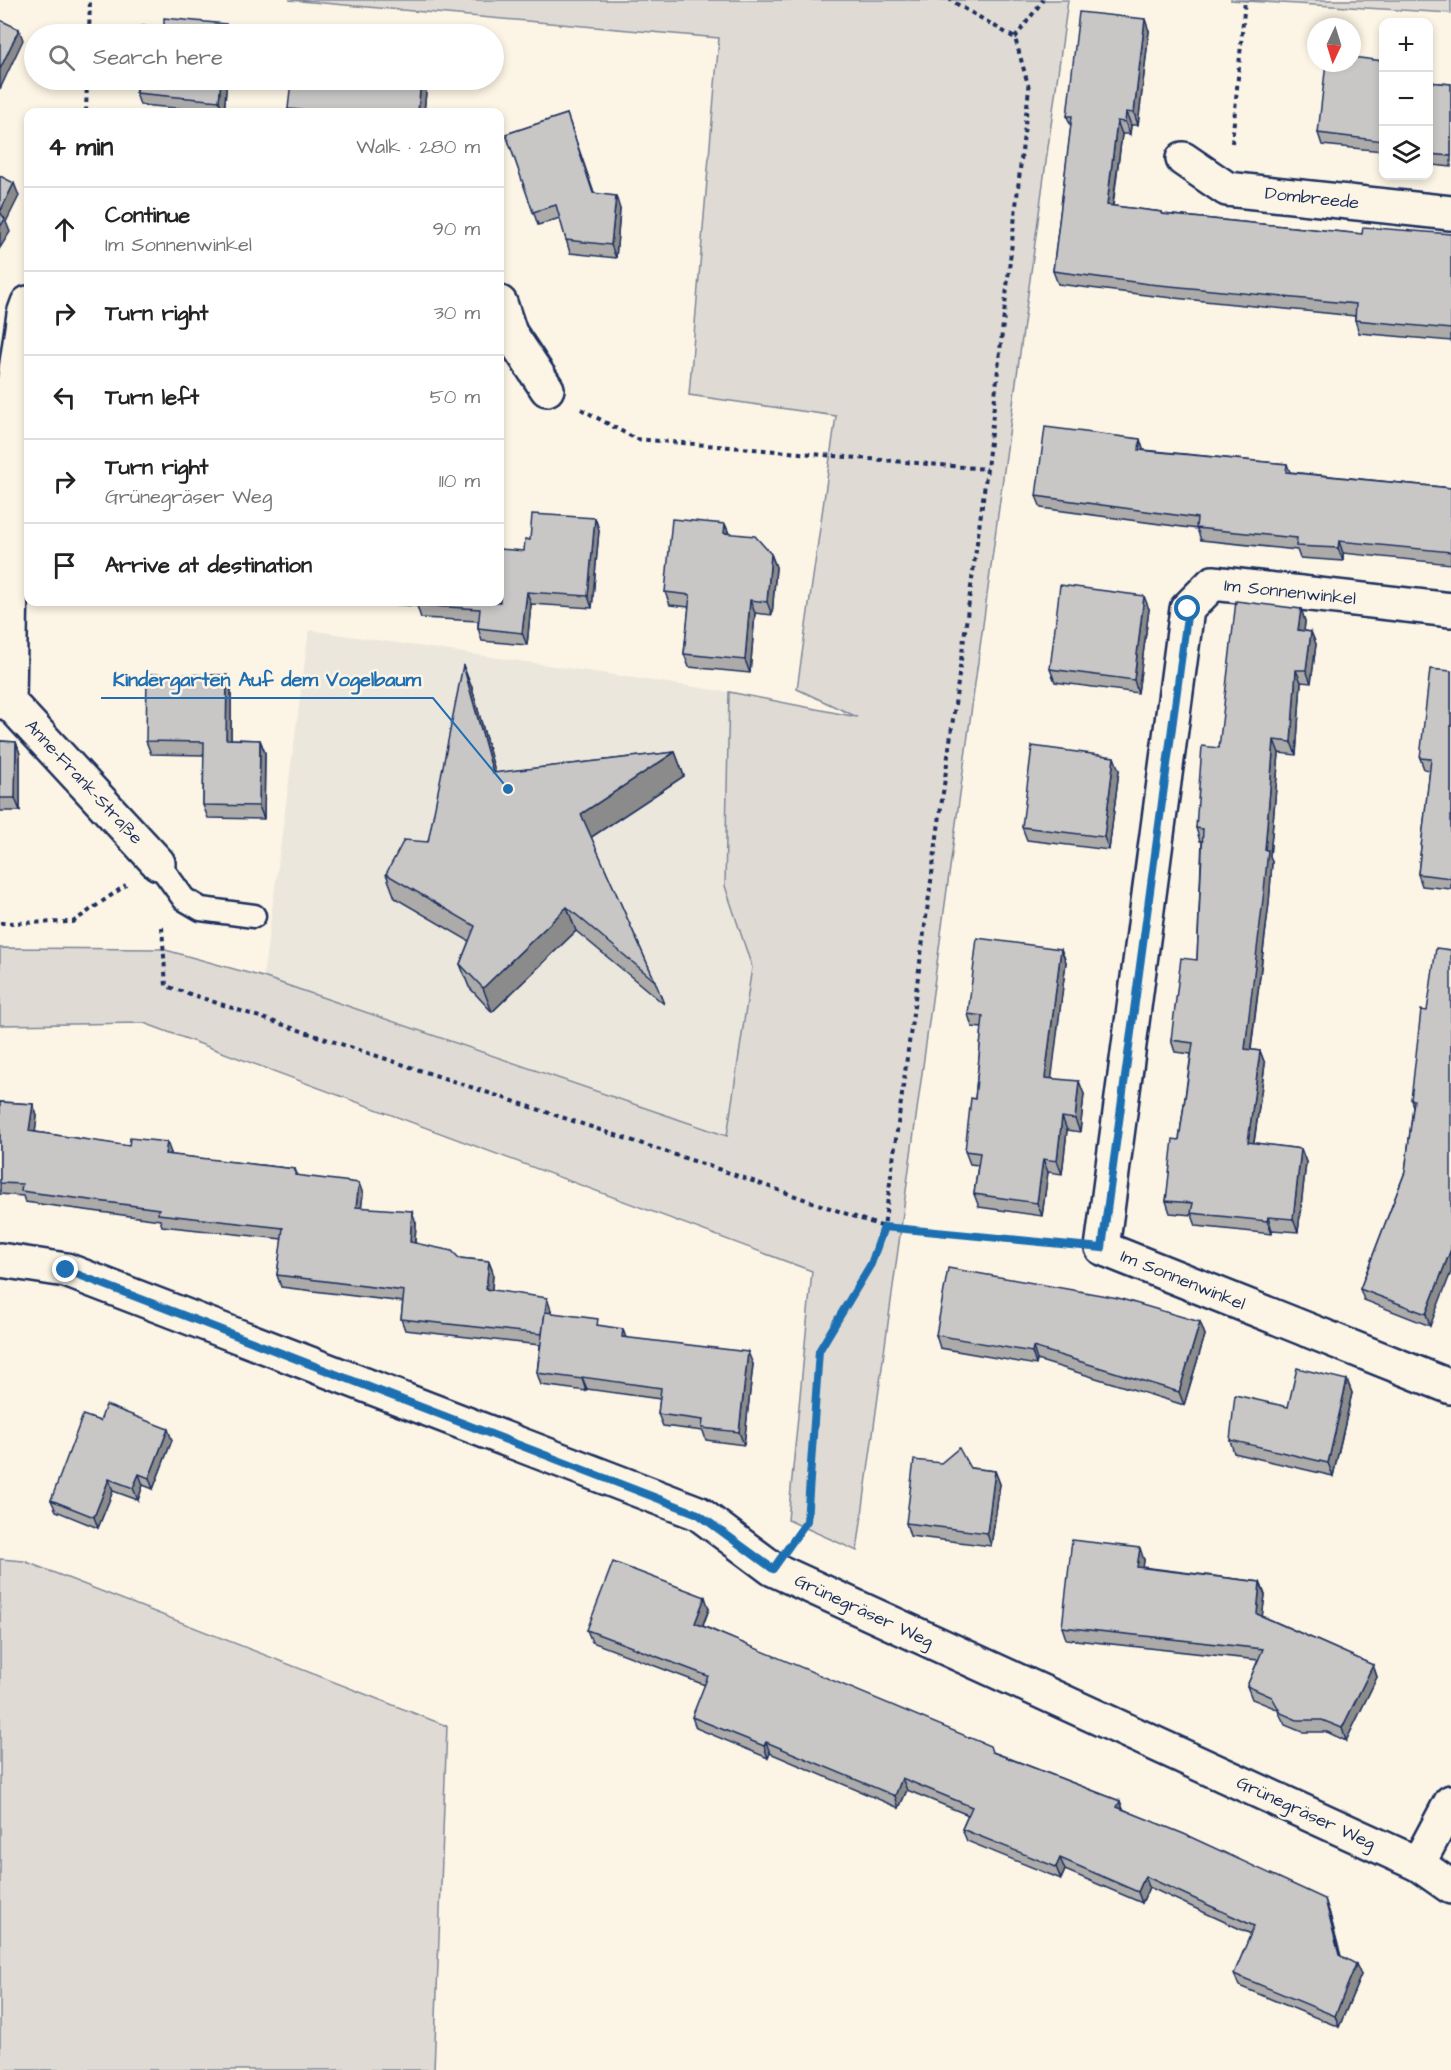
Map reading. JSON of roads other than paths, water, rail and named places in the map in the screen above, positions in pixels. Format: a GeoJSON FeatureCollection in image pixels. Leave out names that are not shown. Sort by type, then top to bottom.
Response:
{"type":"FeatureCollection","features":[{"type":"Feature","properties":{"kind":"street","name":"Dombreede"},"geometry":{"type":"LineString","coordinates":[[1183,159],[1227,189],[1451,213]]}},
{"type":"Feature","properties":{"kind":"street","name":"Anne-Frank-Straße"},"geometry":{"type":"LineString","coordinates":[[24,314],[14,384],[5,702],[158,863]]}},
{"type":"Feature","properties":{"kind":"street"},"geometry":{"type":"LineString","coordinates":[[504,315],[510,333],[547,389]]}},
{"type":"Feature","properties":{"kind":"street","name":"Im Sonnenwinkel"},"geometry":{"type":"LineString","coordinates":[[1451,609],[1213,583],[1188,609],[1102,1248],[1451,1387]]}},
{"type":"Feature","properties":{"kind":"street","name":"Grünegräser Weg"},"geometry":{"type":"LineString","coordinates":[[0,1260],[66,1270],[698,1514],[773,1569],[1418,1864],[1451,1887]]}},
{"type":"Feature","properties":{"kind":"street"},"geometry":{"type":"LineString","coordinates":[[1418,1864],[1451,1802]]}},
{"type":"Feature","properties":{"kind":"lane"},"geometry":{"type":"LineString","coordinates":[[158,863],[184,899],[201,909],[254,916]]}},
{"type":"Feature","properties":{"kind":"place","name":"Kindergarten Auf dem Vogelbaum"},"geometry":{"type":"Point","coordinates":[508,789]}}]}
